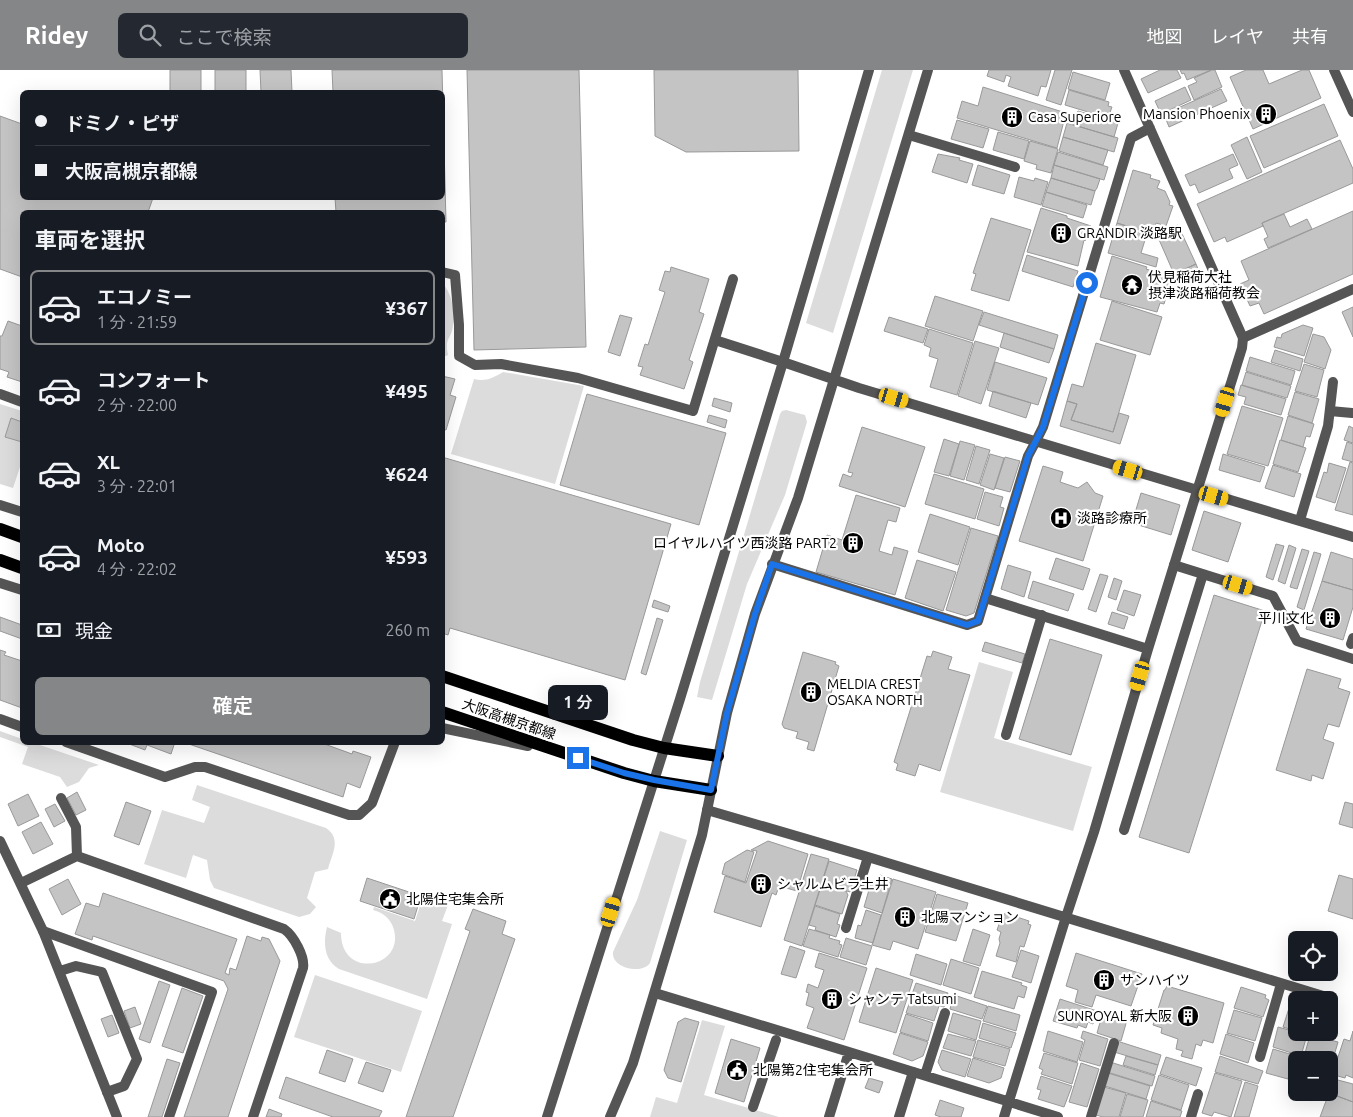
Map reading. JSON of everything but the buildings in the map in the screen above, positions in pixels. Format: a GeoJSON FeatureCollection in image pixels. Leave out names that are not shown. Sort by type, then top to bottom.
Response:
{"type":"FeatureCollection","features":[{"type":"Feature","properties":{"kind":"main road"},"geometry":{"type":"LineString","coordinates":[[0,529],[20,536]]}},
{"type":"Feature","properties":{"kind":"main road"},"geometry":{"type":"LineString","coordinates":[[0,560],[20,567]]}},
{"type":"Feature","properties":{"kind":"main road","name":"大阪高槻京都線"},"geometry":{"type":"LineString","coordinates":[[445,677],[633,740],[664,748],[718,756]]}},
{"type":"Feature","properties":{"kind":"main road","name":"大阪高槻京都線"},"geometry":{"type":"LineString","coordinates":[[445,713],[624,773],[711,790]]}},
{"type":"Feature","properties":{"kind":"street"},"geometry":{"type":"LineString","coordinates":[[547,1117],[654,780],[783,362],[869,70]]}},
{"type":"Feature","properties":{"kind":"street"},"geometry":{"type":"LineString","coordinates":[[610,1117],[633,1063],[702,835],[727,713],[755,614],[798,498],[928,70]]}},
{"type":"Feature","properties":{"kind":"street"},"geometry":{"type":"LineString","coordinates":[[1004,1117],[1094,832],[1148,649],[1242,348],[1243,338],[1124,70]]}},
{"type":"Feature","properties":{"kind":"street"},"geometry":{"type":"LineString","coordinates":[[1334,70],[1353,112]]}},
{"type":"Feature","properties":{"kind":"street"},"geometry":{"type":"LineString","coordinates":[[772,564],[967,625],[978,621],[1028,456],[1043,427],[1131,138],[1150,128]]}},
{"type":"Feature","properties":{"kind":"street"},"geometry":{"type":"LineString","coordinates":[[909,134],[1015,167]]}},
{"type":"Feature","properties":{"kind":"street"},"geometry":{"type":"LineString","coordinates":[[445,273],[455,275],[459,325],[458,356],[475,365],[502,364],[578,378],[693,410],[716,340],[733,279]]}},
{"type":"Feature","properties":{"kind":"street"},"geometry":{"type":"LineString","coordinates":[[1243,338],[1353,289]]}},
{"type":"Feature","properties":{"kind":"street"},"geometry":{"type":"LineString","coordinates":[[716,340],[833,380],[1353,537]]}},
{"type":"Feature","properties":{"kind":"street"},"geometry":{"type":"LineString","coordinates":[[1300,520],[1328,426],[1334,382]]}},
{"type":"Feature","properties":{"kind":"street"},"geometry":{"type":"LineString","coordinates":[[0,394],[20,401]]}},
{"type":"Feature","properties":{"kind":"street"},"geometry":{"type":"LineString","coordinates":[[1330,411],[1352,413]]}},
{"type":"Feature","properties":{"kind":"street"},"geometry":{"type":"LineString","coordinates":[[0,504],[20,511]]}},
{"type":"Feature","properties":{"kind":"street"},"geometry":{"type":"LineString","coordinates":[[1174,565],[1273,596],[1297,641],[1353,659]]}},
{"type":"Feature","properties":{"kind":"street"},"geometry":{"type":"LineString","coordinates":[[1124,830],[1203,574]]}},
{"type":"Feature","properties":{"kind":"street"},"geometry":{"type":"LineString","coordinates":[[0,583],[20,589]]}},
{"type":"Feature","properties":{"kind":"street"},"geometry":{"type":"LineString","coordinates":[[985,598],[1148,649]]}},
{"type":"Feature","properties":{"kind":"street"},"geometry":{"type":"LineString","coordinates":[[1006,735],[1042,615]]}},
{"type":"Feature","properties":{"kind":"street"},"geometry":{"type":"LineString","coordinates":[[445,673],[457,681]]}},
{"type":"Feature","properties":{"kind":"street"},"geometry":{"type":"LineString","coordinates":[[0,719],[20,726]]}},
{"type":"Feature","properties":{"kind":"street"},"geometry":{"type":"LineString","coordinates":[[445,729],[563,753]]}},
{"type":"Feature","properties":{"kind":"street"},"geometry":{"type":"LineString","coordinates":[[74,745],[165,777],[194,767],[205,767],[349,815],[359,815],[372,803],[394,745]]}},
{"type":"Feature","properties":{"kind":"street"},"geometry":{"type":"LineString","coordinates":[[61,798],[76,827],[77,856]]}},
{"type":"Feature","properties":{"kind":"street"},"geometry":{"type":"LineString","coordinates":[[707,810],[868,857],[1305,991]]}},
{"type":"Feature","properties":{"kind":"street"},"geometry":{"type":"LineString","coordinates":[[0,841],[60,971],[117,1117]]}},
{"type":"Feature","properties":{"kind":"street"},"geometry":{"type":"LineString","coordinates":[[20,883],[77,856],[289,932],[304,963],[253,1117]]}},
{"type":"Feature","properties":{"kind":"street"},"geometry":{"type":"LineString","coordinates":[[846,928],[868,857]]}},
{"type":"Feature","properties":{"kind":"street"},"geometry":{"type":"LineString","coordinates":[[43,931],[212,992],[169,1117]]}},
{"type":"Feature","properties":{"kind":"street"},"geometry":{"type":"LineString","coordinates":[[60,971],[76,966],[102,972],[137,1059],[124,1086],[107,1092]]}},
{"type":"Feature","properties":{"kind":"street"},"geometry":{"type":"LineString","coordinates":[[1260,1057],[1281,984]]}},
{"type":"Feature","properties":{"kind":"street"},"geometry":{"type":"LineString","coordinates":[[655,993],[1058,1117]]}},
{"type":"Feature","properties":{"kind":"street"},"geometry":{"type":"LineString","coordinates":[[925,1075],[945,1013]]}},
{"type":"Feature","properties":{"kind":"street"},"geometry":{"type":"LineString","coordinates":[[753,1107],[776,1040]]}},
{"type":"Feature","properties":{"kind":"street"},"geometry":{"type":"LineString","coordinates":[[1091,1117],[1114,1043]]}},
{"type":"Feature","properties":{"kind":"street"},"geometry":{"type":"LineString","coordinates":[[829,1117],[849,1052]]}},
{"type":"Feature","properties":{"kind":"street"},"geometry":{"type":"LineString","coordinates":[[899,1117],[913,1072]]}},
{"type":"Feature","properties":{"kind":"street"},"geometry":{"type":"LineString","coordinates":[[1191,1117],[1198,1094]]}},
{"type":"Feature","properties":{"kind":"shaded area"},"geometry":{"type":"Polygon","coordinates":[[[882,70],[913,70],[833,333],[806,323],[882,70]]]}},
{"type":"Feature","properties":{"kind":"shaded area"},"geometry":{"type":"Polygon","coordinates":[[[445,287],[451,298],[454,314],[452,330],[447,345],[448,355],[445,356],[445,287]]]}},
{"type":"Feature","properties":{"kind":"shaded area"},"geometry":{"type":"Polygon","coordinates":[[[503,372],[584,386],[555,484],[451,454],[474,379],[489,379],[503,372]]]}},
{"type":"Feature","properties":{"kind":"shaded area"},"geometry":{"type":"Polygon","coordinates":[[[0,404],[20,410],[20,467],[13,488],[0,484],[0,404]]]}},
{"type":"Feature","properties":{"kind":"shaded area"},"geometry":{"type":"Polygon","coordinates":[[[786,410],[805,415],[807,422],[785,495],[747,584],[712,700],[697,697],[780,414],[786,410]]]}},
{"type":"Feature","properties":{"kind":"shaded area"},"geometry":{"type":"Polygon","coordinates":[[[979,662],[1013,672],[994,738],[1092,767],[1073,831],[940,792],[979,662]]]}},
{"type":"Feature","properties":{"kind":"shaded area"},"geometry":{"type":"Polygon","coordinates":[[[0,731],[20,738],[20,744],[0,737],[0,731]]]}},
{"type":"Feature","properties":{"kind":"shaded area"},"geometry":{"type":"Polygon","coordinates":[[[22,745],[40,745],[99,765],[89,768],[79,782],[67,787],[60,777],[22,764],[28,747],[22,745]]]}},
{"type":"Feature","properties":{"kind":"shaded area"},"geometry":{"type":"Polygon","coordinates":[[[197,785],[326,828],[331,832],[335,842],[333,852],[328,869],[315,872],[307,898],[316,907],[310,914],[299,917],[214,888],[210,880],[207,860],[193,855],[186,878],[144,864],[162,810],[204,823],[210,807],[192,800],[197,785]]]}},
{"type":"Feature","properties":{"kind":"shaded area"},"geometry":{"type":"Polygon","coordinates":[[[660,831],[687,840],[650,963],[641,969],[628,968],[617,962],[613,952],[637,900],[660,831]]]}},
{"type":"Feature","properties":{"kind":"shaded area"},"geometry":{"type":"Polygon","coordinates":[[[423,897],[448,905],[442,921],[452,924],[427,999],[339,969],[330,961],[325,945],[327,927],[341,933],[344,948],[351,958],[360,963],[382,960],[390,953],[395,943],[394,930],[389,920],[384,915],[373,910],[374,907],[415,921],[423,897]]]}},
{"type":"Feature","properties":{"kind":"shaded area"},"geometry":{"type":"Polygon","coordinates":[[[315,975],[422,1011],[401,1072],[294,1037],[315,975]]]}},
{"type":"Feature","properties":{"kind":"shaded area"},"geometry":{"type":"Polygon","coordinates":[[[702,1020],[725,1026],[704,1095],[779,1117],[650,1117],[656,1097],[677,1103],[702,1020]]]}},
{"type":"Feature","properties":{"kind":"place","name":"Mansion Phoenix"},"geometry":{"type":"Point","coordinates":[1266,114]}},
{"type":"Feature","properties":{"kind":"place","name":"Casa Superiore"},"geometry":{"type":"Point","coordinates":[1012,117]}},
{"type":"Feature","properties":{"kind":"place","name":"GRANDIR 淡路駅"},"geometry":{"type":"Point","coordinates":[1061,233]}},
{"type":"Feature","properties":{"kind":"place","name":"伏見稲荷大社 摂津淡路稲荷教会"},"geometry":{"type":"Point","coordinates":[1132,285]}},
{"type":"Feature","properties":{"kind":"place","name":"淡路診療所"},"geometry":{"type":"Point","coordinates":[1061,518]}},
{"type":"Feature","properties":{"kind":"place","name":"ロイヤルハイツ西淡路 PART2"},"geometry":{"type":"Point","coordinates":[853,543]}},
{"type":"Feature","properties":{"kind":"place","name":"平川文化"},"geometry":{"type":"Point","coordinates":[1330,618]}},
{"type":"Feature","properties":{"kind":"place","name":"MELDIA CREST OSAKA NORTH"},"geometry":{"type":"Point","coordinates":[811,692]}},
{"type":"Feature","properties":{"kind":"place","name":"シャルムビラ土井"},"geometry":{"type":"Point","coordinates":[761,884]}},
{"type":"Feature","properties":{"kind":"place","name":"北陽住宅集会所"},"geometry":{"type":"Point","coordinates":[390,899]}},
{"type":"Feature","properties":{"kind":"place","name":"北陽マンション"},"geometry":{"type":"Point","coordinates":[905,917]}},
{"type":"Feature","properties":{"kind":"place","name":"サンハイツ"},"geometry":{"type":"Point","coordinates":[1104,980]}},
{"type":"Feature","properties":{"kind":"place","name":"シャンテ Tatsumi"},"geometry":{"type":"Point","coordinates":[832,999]}},
{"type":"Feature","properties":{"kind":"place","name":"SUNROYAL 新大阪"},"geometry":{"type":"Point","coordinates":[1188,1016]}},
{"type":"Feature","properties":{"kind":"place","name":"北陽第2住宅集会所"},"geometry":{"type":"Point","coordinates":[737,1070]}},
{"type":"Feature","properties":{"kind":"route"},"geometry":{"type":"LineString","coordinates":[[578,758],[624,773],[711,790],[727,713],[755,614],[772,564],[967,625],[978,621],[1028,456],[1043,427],[1087,283]]}}]}
